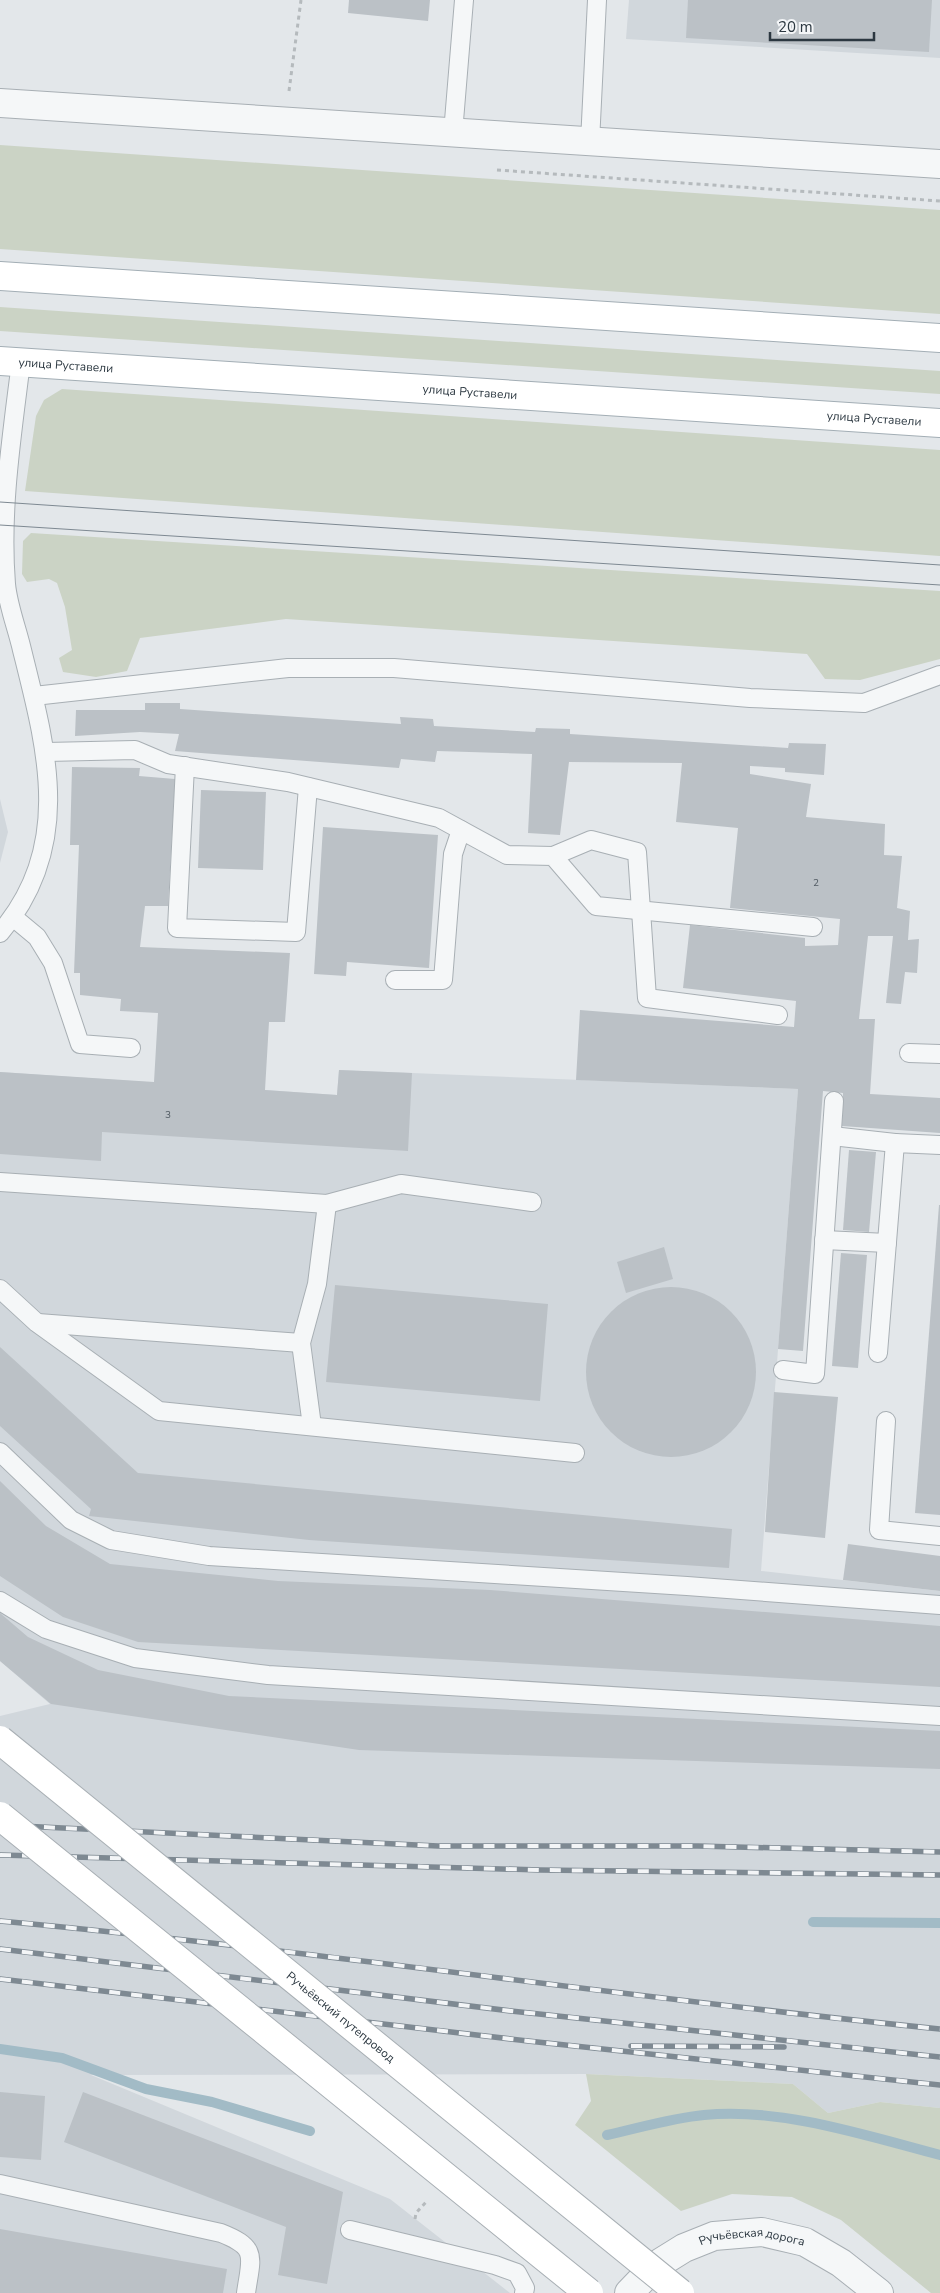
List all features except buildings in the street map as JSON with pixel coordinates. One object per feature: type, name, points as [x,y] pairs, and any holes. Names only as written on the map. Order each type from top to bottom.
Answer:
[{"type":"main road","points":[[0,276],[940,338]]},
{"type":"main road","name":"улица Руставели","points":[[10,361],[940,423]]},
{"type":"main road","name":"Ручьёвский путепровод","points":[[0,1740],[680,2293]]},
{"type":"main road","points":[[0,1816],[589,2293]]},
{"type":"street","points":[[0,103],[940,164]]},
{"type":"street","name":"Ручьёвская дорога","points":[[629,2293],[656,2266],[684,2248],[714,2236],[762,2232],[804,2242],[840,2263],[879,2293]]},
{"type":"lane","points":[[453,133],[464,0]]},
{"type":"lane","points":[[590,142],[597,0]]},
{"type":"lane","points":[[0,933],[13,917],[37,873],[48,820],[46,752],[34,696],[3,586],[3,510],[10,361]]},
{"type":"lane","points":[[34,696],[288,668],[394,668],[750,698],[864,703],[940,675]]},
{"type":"lane","points":[[46,752],[136,750],[168,764],[308,787],[439,818],[507,855],[554,856],[591,840],[637,852],[647,998],[778,1015]]},
{"type":"lane","points":[[185,766],[178,928],[296,932],[308,787]]},
{"type":"lane","points":[[395,980],[443,980],[453,854],[461,830]]},
{"type":"lane","points":[[554,856],[596,906],[813,927]]},
{"type":"lane","points":[[13,917],[37,937],[54,963],[80,1044],[131,1048]]},
{"type":"lane","points":[[910,1053],[940,1054]]},
{"type":"lane","points":[[783,1370],[815,1374],[834,1100]]},
{"type":"lane","points":[[832,1136],[895,1143],[940,1145]]},
{"type":"lane","points":[[878,1353],[895,1143]]},
{"type":"lane","points":[[0,1182],[327,1204],[401,1184],[532,1202]]},
{"type":"lane","points":[[312,1426],[301,1343],[317,1284],[327,1204]]},
{"type":"lane","points":[[824,1240],[887,1243]]},
{"type":"lane","points":[[0,1289],[37,1323],[159,1411],[575,1453]]},
{"type":"lane","points":[[37,1323],[301,1343]]},
{"type":"lane","points":[[886,1421],[879,1530],[940,1536]]},
{"type":"lane","points":[[0,1452],[71,1520],[111,1540],[209,1556],[688,1586],[940,1605]]},
{"type":"lane","points":[[0,1601],[46,1628],[135,1658],[268,1675],[940,1716]]},
{"type":"lane","points":[[0,2184],[221,2233],[242,2241],[251,2256],[246,2293]]},
{"type":"lane","points":[[350,2230],[495,2265],[517,2273],[525,2288],[524,2293]]},
{"type":"path","points":[[289,94],[302,0]]},
{"type":"shaded area","points":[[629,0],[940,0],[940,58],[626,39]]},
{"type":"shaded area","points":[[0,145],[940,210],[940,314],[0,249]]},
{"type":"shaded area","points":[[0,307],[940,371],[940,394],[0,331]]},
{"type":"shaded area","points":[[62,389],[940,450],[940,556],[25,491],[36,416],[44,400]]},
{"type":"shaded area","points":[[31,533],[940,591],[940,659],[860,680],[825,679],[807,654],[286,619],[140,638],[127,671],[96,677],[63,672],[59,658],[72,650],[65,607],[57,583],[49,579],[27,582],[22,574],[23,541]]},
{"type":"shaded area","points":[[0,799],[8,832],[0,863]]},
{"type":"shaded area","points":[[339,1070],[798,1089],[761,1571],[940,1591],[940,2108],[880,2102],[828,2113],[793,2084],[586,2074],[91,2075],[390,2199],[510,2293],[0,2293],[0,1716],[50,1704],[0,1661],[0,1072],[337,1095]]},
{"type":"shaded area","points":[[586,2074],[793,2084],[828,2113],[880,2102],[940,2108],[940,2293],[931,2293],[841,2220],[792,2197],[732,2194],[681,2211],[575,2125],[591,2101]]},
{"type":"waterway","points":[[813,1922],[940,1923]]},
{"type":"waterway","points":[[0,2049],[62,2058],[146,2089],[212,2102],[310,2131]]},
{"type":"waterway","points":[[607,2135],[692,2116],[762,2115],[823,2125],[940,2155]]},
{"type":"tram line","points":[[0,502],[940,565]]},
{"type":"tram line","points":[[0,525],[940,585]]},
{"type":"railway","points":[[0,1825],[438,1846],[698,1846],[940,1852]]},
{"type":"railway","points":[[0,1855],[540,1870],[940,1875]]},
{"type":"railway","points":[[0,1921],[235,1946],[822,2017],[940,2029]]},
{"type":"railway","points":[[0,1949],[511,2011],[940,2057]]},
{"type":"railway","points":[[0,1979],[528,2041],[940,2085]]},
{"type":"railway","points":[[631,2046],[784,2047]]}]
